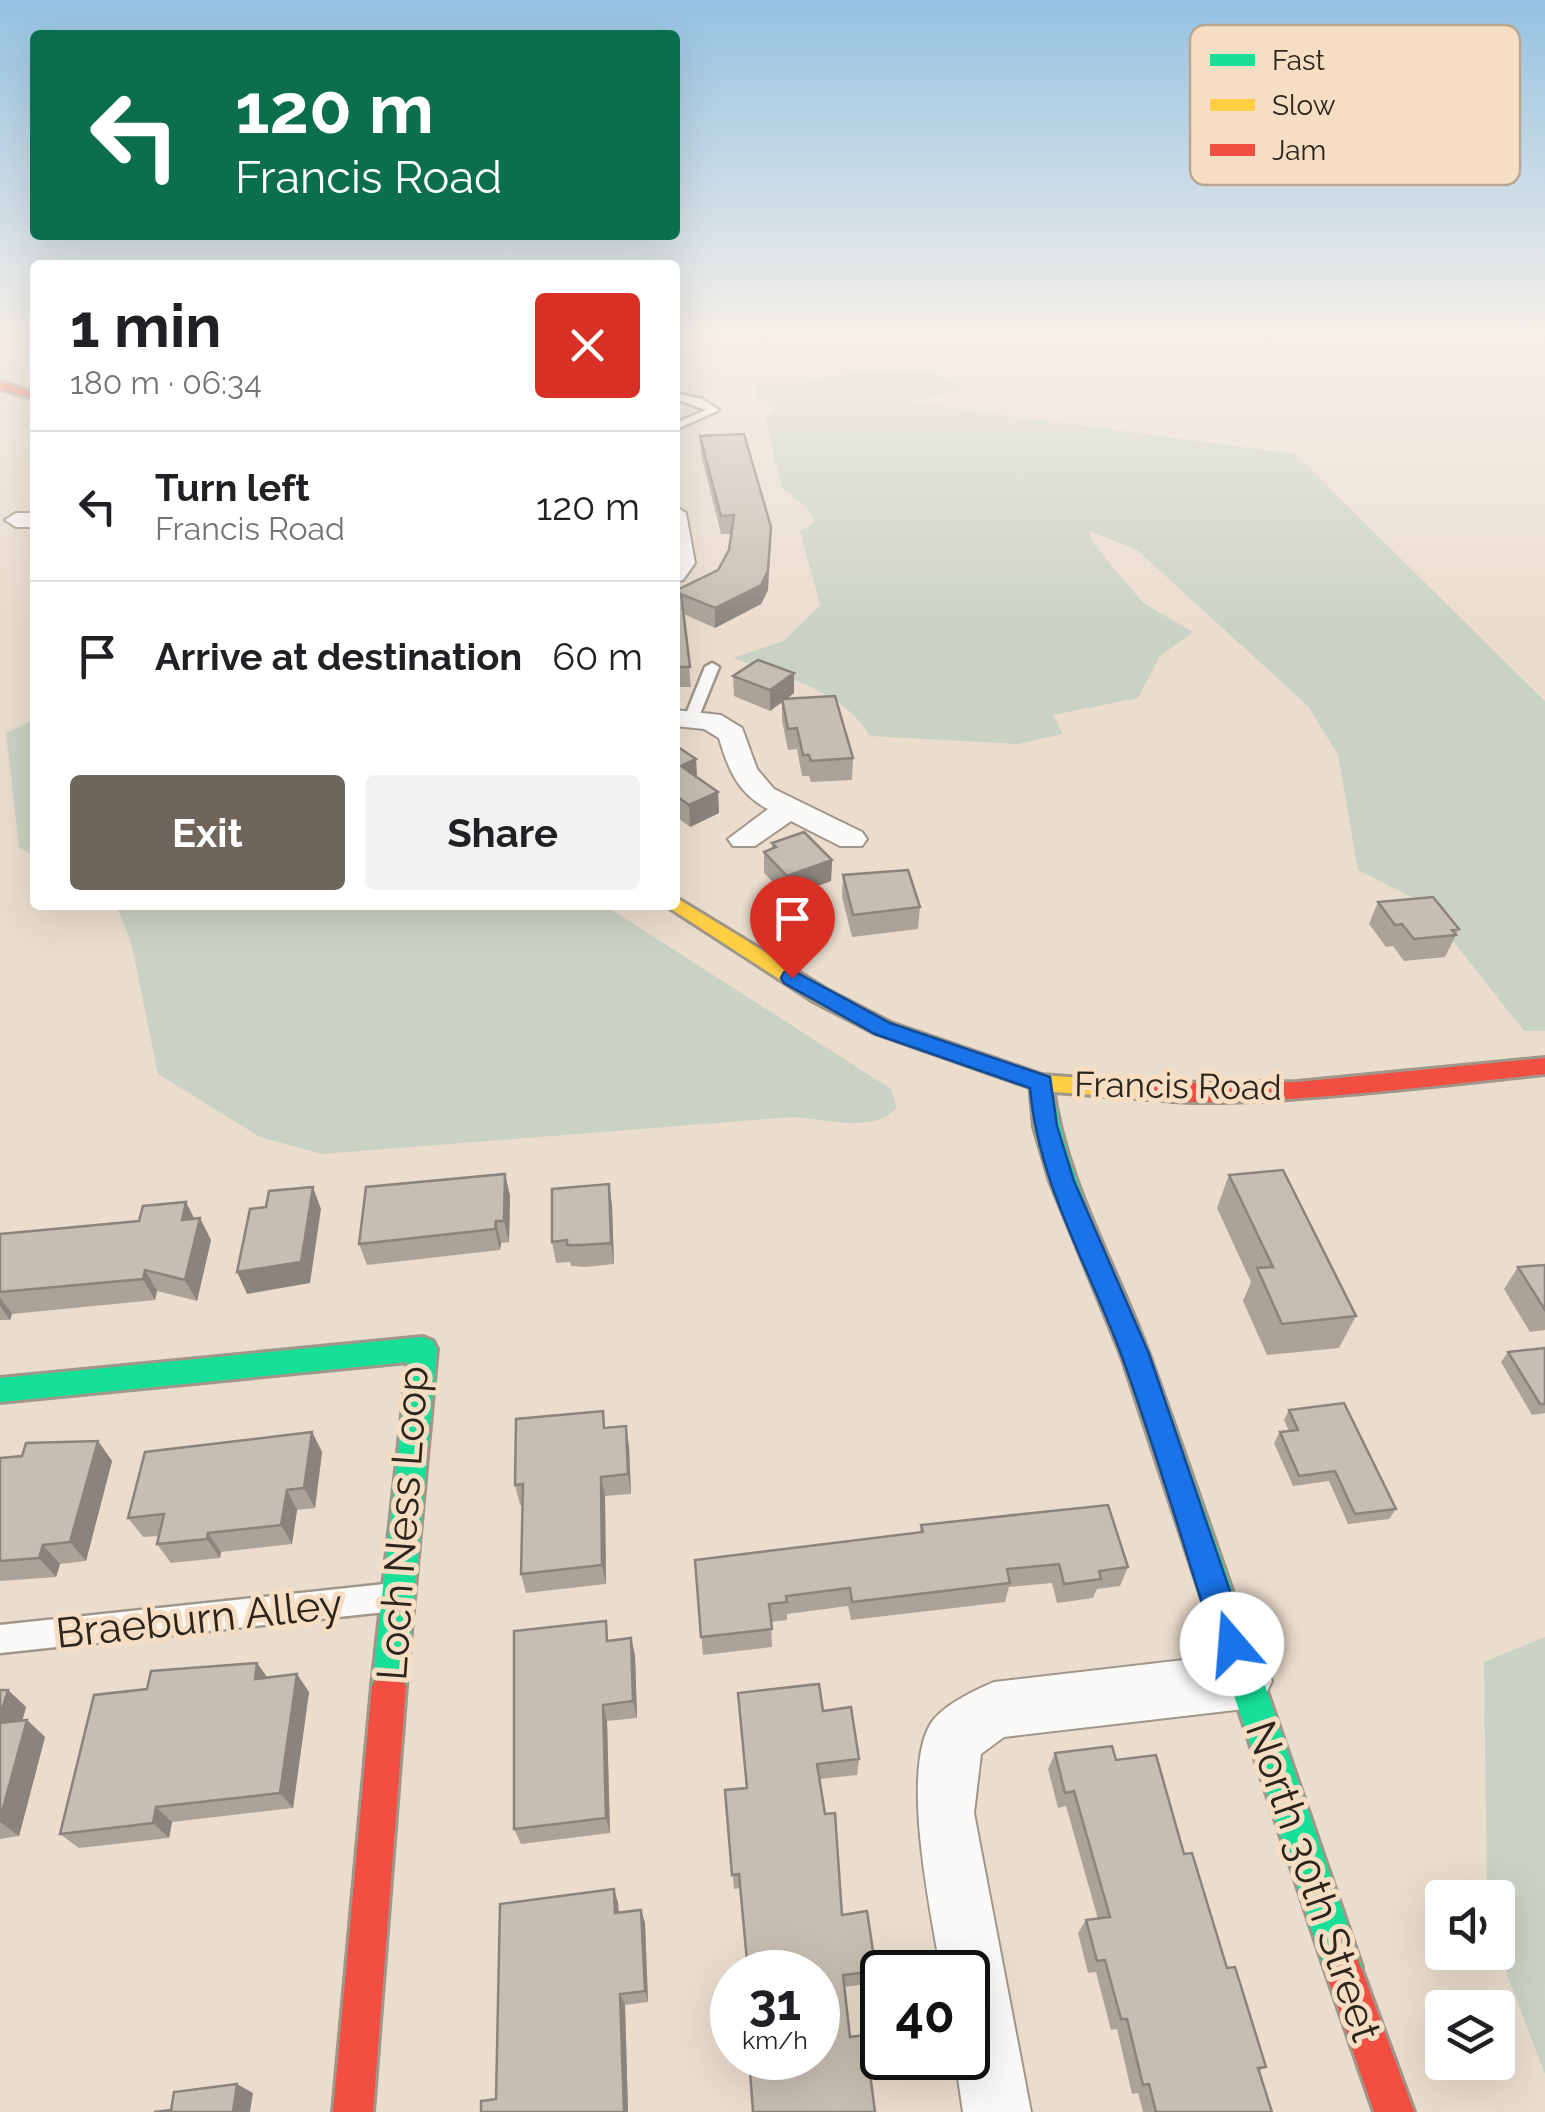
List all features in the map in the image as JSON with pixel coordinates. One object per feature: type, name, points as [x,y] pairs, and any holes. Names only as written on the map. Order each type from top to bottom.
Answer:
[{"type":"street","points":[[692,719],[732,734],[751,784],[763,795],[851,839]]},
{"type":"street","points":[[744,839],[790,808]]},
{"type":"street","name":"Francis Road","points":[[680,906],[821,996],[882,1028],[1042,1083],[1182,1093],[1335,1086],[1545,1066]]},
{"type":"street","name":"North 30th Street","points":[[1042,1083],[1046,1126],[1062,1181],[1135,1354],[1394,2112]]},
{"type":"street","name":"Loch Ness Loop","points":[[0,1390],[423,1350],[397,1596],[353,2112]]},
{"type":"street","points":[[998,2112],[945,1813],[954,1739],[994,1710],[1244,1680]]},
{"type":"lane","points":[[692,719],[712,667]]},
{"type":"lane","name":"Braeburn Alley","points":[[0,1639],[397,1596]]},
{"type":"green space","points":[[769,435],[1150,435],[1295,454],[1545,701],[1545,1031],[1524,1031],[1423,903],[1358,870],[1338,755],[1308,706],[1136,549],[1089,531],[1093,543],[1143,603],[1193,632],[1160,656],[1138,698],[1053,715],[1063,734],[1017,744],[870,736],[858,720],[827,695],[733,658],[784,641],[820,605],[800,531],[815,522],[806,507],[782,488]]},
{"type":"green space","points":[[30,721],[30,854],[19,848],[6,733]]},
{"type":"green space","points":[[118,910],[612,910],[891,1089],[897,1107],[888,1115],[863,1123],[794,1117],[322,1154],[260,1137],[158,1074],[131,942]]},
{"type":"green space","points":[[1545,1637],[1545,2074],[1505,1970],[1515,1970],[1515,1880],[1487,1880],[1484,1662]]},
{"type":"building","points":[[744,435],[771,527],[768,571],[761,585],[715,608],[680,593],[680,589],[718,570],[729,550],[734,515],[721,516],[700,436]]},
{"type":"building","points":[[681,594],[690,667],[680,667]]},
{"type":"building","points":[[758,660],[794,673],[770,690],[733,676]]},
{"type":"building","points":[[835,696],[853,758],[811,761],[809,755],[803,755],[797,728],[788,729],[782,699]]},
{"type":"building","points":[[680,748],[696,759],[681,766],[718,792],[689,805],[680,799]]},
{"type":"building","points":[[804,832],[832,860],[787,876],[764,852],[776,847],[772,843]]},
{"type":"building","points":[[908,870],[920,907],[853,915],[843,875]]},
{"type":"building","points":[[1433,897],[1459,929],[1452,930],[1456,935],[1414,939],[1402,924],[1395,925],[1378,902]]},
{"type":"building","points":[[1283,1170],[1356,1316],[1282,1324],[1257,1268],[1273,1267],[1229,1175]]},
{"type":"building","points":[[505,1174],[504,1221],[496,1221],[495,1229],[359,1244],[366,1187]]},
{"type":"building","points":[[609,1184],[611,1243],[552,1242],[552,1189]]},
{"type":"building","points":[[313,1187],[301,1262],[237,1272],[250,1209],[266,1207],[269,1191]]},
{"type":"building","points":[[186,1202],[182,1220],[200,1218],[185,1280],[145,1270],[143,1279],[0,1292],[0,1234],[139,1221],[143,1206]]},
{"type":"building","points":[[1545,1265],[1545,1310],[1518,1267]]},
{"type":"building","points":[[1545,1348],[1545,1404],[1540,1404],[1508,1352]]},
{"type":"building","points":[[1344,1403],[1396,1509],[1355,1514],[1335,1471],[1299,1476],[1280,1432],[1298,1430],[1289,1410]]},
{"type":"building","points":[[603,1411],[604,1428],[626,1426],[628,1474],[601,1477],[602,1565],[521,1574],[523,1484],[515,1485],[516,1419]]},
{"type":"building","points":[[312,1432],[304,1488],[287,1490],[281,1525],[208,1533],[207,1539],[157,1544],[164,1514],[128,1518],[145,1452]]},
{"type":"building","points":[[98,1441],[70,1542],[43,1545],[39,1558],[0,1561],[0,1458],[22,1456],[26,1443]]},
{"type":"building","points":[[1108,1505],[1128,1567],[1099,1571],[1101,1579],[1064,1584],[1059,1564],[1007,1569],[1010,1583],[852,1602],[850,1588],[786,1596],[787,1602],[769,1604],[772,1629],[701,1637],[695,1560],[923,1532],[921,1525]]},
{"type":"building","points":[[606,1621],[607,1641],[631,1638],[633,1701],[603,1705],[606,1818],[514,1829],[514,1631]]},
{"type":"building","points":[[257,1663],[255,1679],[297,1674],[280,1793],[156,1807],[153,1823],[60,1834],[94,1695],[147,1689],[151,1671]]},
{"type":"building","points":[[819,1684],[823,1711],[851,1707],[859,1759],[817,1764],[825,1814],[835,1813],[842,1915],[867,1911],[873,1950],[860,1950],[860,1973],[843,1975],[850,2037],[860,2036],[860,2080],[871,2080],[875,2112],[753,2112],[751,2080],[840,2080],[840,1950],[746,1950],[739,1874],[732,1875],[725,1790],[747,1788],[738,1693]]},
{"type":"building","points":[[0,1690],[8,1690],[0,1716]]},
{"type":"building","points":[[27,1720],[0,1819],[0,1723]]},
{"type":"building","points":[[1112,1746],[1116,1760],[1156,1755],[1184,1854],[1192,1853],[1227,1968],[1235,1967],[1266,2067],[1258,2068],[1272,2112],[1156,2112],[1149,2084],[1143,2085],[1127,2019],[1121,2019],[1105,1960],[1097,1961],[1086,1920],[1110,1917],[1074,1791],[1065,1793],[1055,1753]]},
{"type":"building","points":[[614,1889],[615,1913],[641,1910],[645,1991],[620,1994],[624,2112],[481,2112],[481,2101],[496,2099],[500,1904]]},
{"type":"building","points":[[237,2084],[233,2112],[154,2112],[171,2110],[174,2092]]},
{"type":"traffic: fast","points":[[1041,1083],[1046,1127],[1062,1181],[1135,1354],[1343,1967]]},
{"type":"traffic: fast","points":[[0,1390],[423,1349],[389,1686]]},
{"type":"traffic: slow","points":[[680,906],[821,996],[883,1028],[1041,1083],[1148,1091]]},
{"type":"traffic: jam","points":[[1148,1091],[1297,1090],[1545,1066]]},
{"type":"traffic: jam","points":[[353,2112],[389,1686]]},
{"type":"traffic: jam","points":[[1343,1967],[1394,2112]]},
{"type":"route","points":[[792,978],[882,1028],[1042,1083],[1046,1126],[1062,1181],[1135,1354],[1232,1644]]}]
